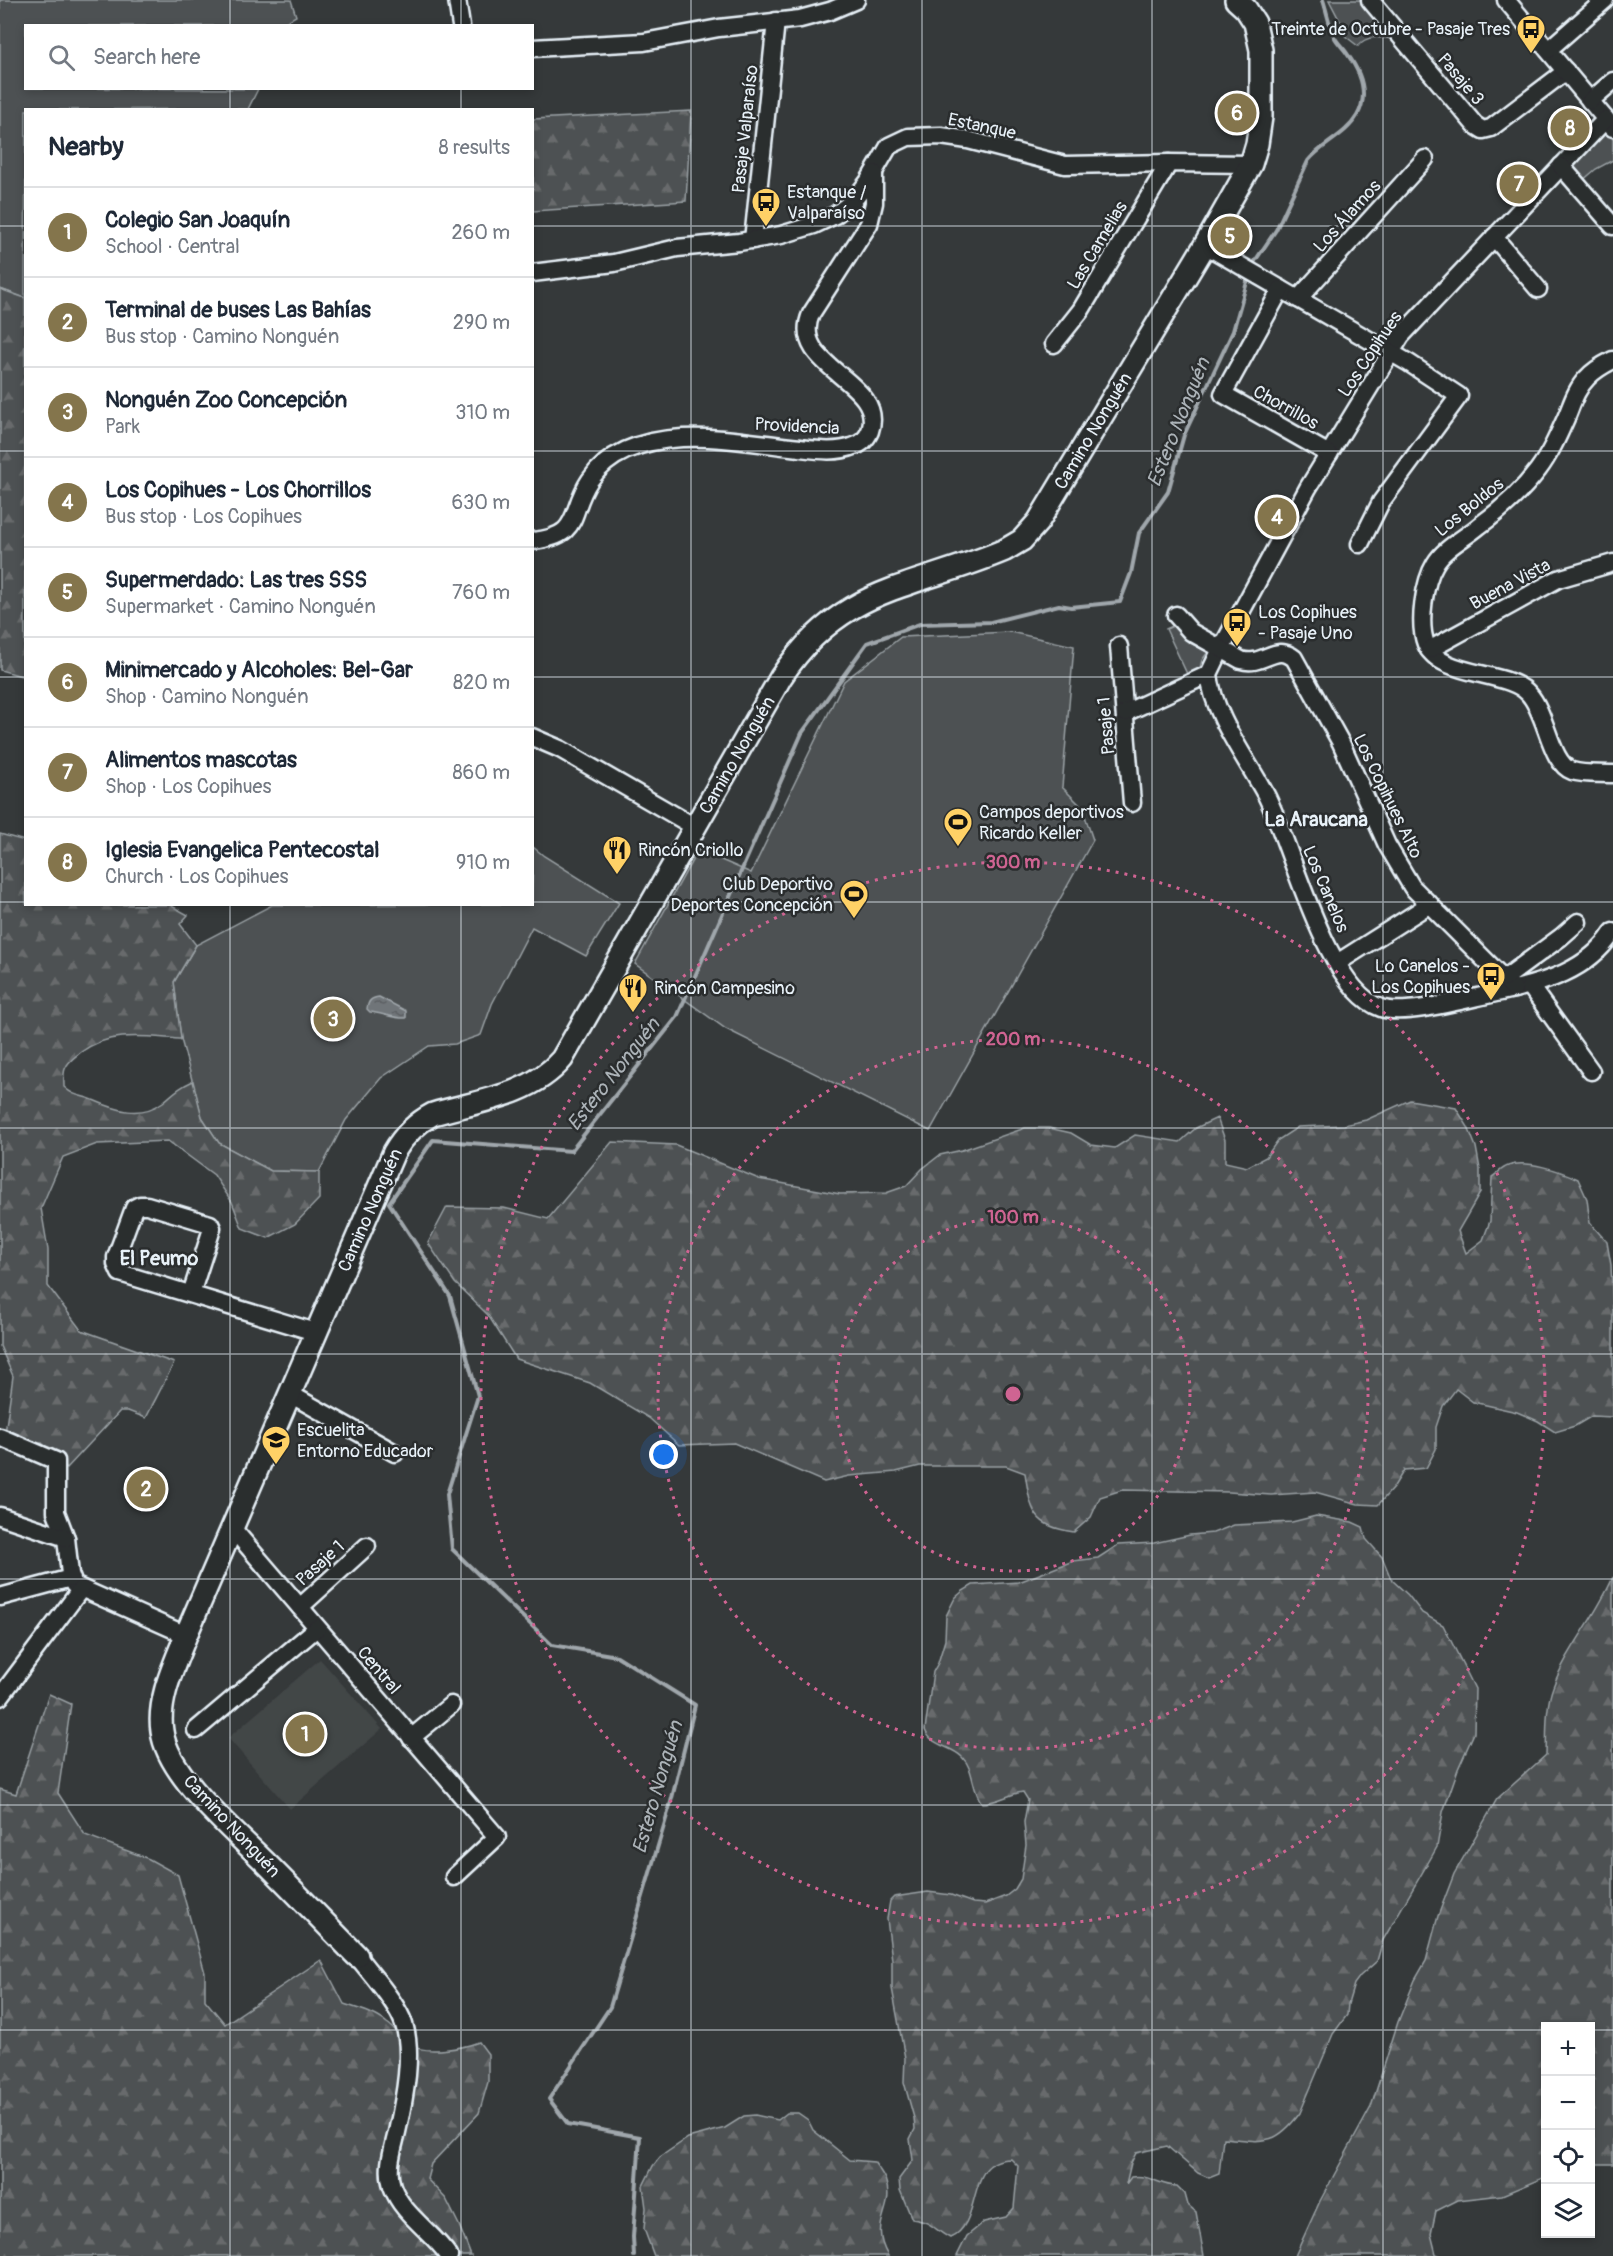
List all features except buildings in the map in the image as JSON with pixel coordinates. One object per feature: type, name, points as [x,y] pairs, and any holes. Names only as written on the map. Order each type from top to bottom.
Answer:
[{"type":"main road","name":"Camino Nonguén","points":[[357,1956],[199,1795],[180,1772],[169,1754],[162,1731],[163,1704],[186,1635],[394,1152],[405,1135],[418,1122],[433,1114],[517,1090],[536,1082],[554,1068],[568,1049],[781,677],[798,652],[821,629],[842,613],[865,600],[1014,546],[1038,522],[1205,245],[1251,164],[1261,117],[1261,50],[1255,23],[1246,9],[1236,0]]},
{"type":"street","points":[[457,0],[462,24]]},
{"type":"street","points":[[534,48],[644,42],[719,28],[815,16],[856,0]]},
{"type":"street","name":"Pasaje 3","points":[[1370,0],[1480,129],[1491,128],[1566,71]]},
{"type":"street","points":[[1506,0],[1609,124]]},
{"type":"street","points":[[1548,50],[1605,0]]},
{"type":"street","name":"Pasaje Valparaíso","points":[[753,240],[776,21]]},
{"type":"street","points":[[1590,101],[1613,81]]},
{"type":"street","name":"Los Copihues","points":[[1221,649],[1329,454],[1390,353],[1410,325],[1561,166],[1609,124]]},
{"type":"street","name":"Estanque","points":[[534,273],[614,262],[677,248],[753,240],[802,229],[835,214],[853,201],[874,173],[889,146],[908,136],[941,136],[969,140],[1065,165],[1251,164]]},
{"type":"street","name":"Los Álamos","points":[[1298,299],[1425,159]]},
{"type":"street","name":"Las Camelias","points":[[1054,344],[1081,310],[1169,163]]},
{"type":"street","points":[[1561,166],[1613,226]]},
{"type":"street","name":"Providencia","points":[[534,541],[557,536],[568,528],[583,492],[596,472],[612,458],[635,447],[666,440],[696,438],[831,450],[855,446],[865,439],[869,433],[871,420],[866,404],[856,389],[815,351],[808,339],[807,326],[811,314],[869,224],[874,203],[874,173]]},
{"type":"street","points":[[1494,237],[1538,289]]},
{"type":"street","points":[[1205,245],[1427,374],[1459,396],[1381,502],[1360,544]]},
{"type":"street","name":"Chorrillos","points":[[1281,289],[1223,394],[1329,454]]},
{"type":"street","name":"Los Boldos","points":[[1429,650],[1424,635],[1423,608],[1428,581],[1435,564],[1444,553],[1492,516],[1529,481],[1552,447],[1579,387],[1593,372],[1613,360]]},
{"type":"street","name":"Buena Vista","points":[[1429,650],[1558,579],[1613,563]]},
{"type":"street","name":"Los Copihues Alto","points":[[1176,615],[1191,632],[1248,663],[1279,651],[1287,652],[1294,658],[1341,743],[1387,845],[1412,887],[1516,984]]},
{"type":"street","name":"Pasaje 1","points":[[1119,646],[1132,803]]},
{"type":"street","points":[[1125,713],[1209,675],[1221,649]]},
{"type":"street","points":[[1429,650],[1447,664],[1517,686],[1528,693],[1544,719],[1562,765],[1572,771],[1587,774],[1613,774]]},
{"type":"street","name":"Los Canelos","points":[[1209,675],[1221,713],[1267,798],[1316,923],[1337,963],[1356,992],[1371,1004],[1382,1009],[1418,1009],[1516,984]]},
{"type":"street","points":[[534,738],[560,749],[695,827]]},
{"type":"street","points":[[1337,963],[1430,904]]},
{"type":"street","points":[[1516,984],[1578,922]]},
{"type":"street","points":[[1516,984],[1554,978],[1583,963],[1605,944],[1613,932]]},
{"type":"street","points":[[1516,984],[1592,1071]]},
{"type":"street","points":[[191,1294],[212,1228],[210,1224],[147,1204],[140,1204],[134,1208],[116,1257],[120,1273],[315,1332]]},
{"type":"street","points":[[290,1394],[395,1453]]},
{"type":"street","points":[[0,1437],[56,1461],[56,1512],[66,1538],[76,1583],[0,1697]]},
{"type":"street","points":[[0,1516],[66,1538]]},
{"type":"street","name":"Central","points":[[232,1528],[497,1837],[454,1877]]},
{"type":"street","name":"Pasaje 1","points":[[300,1607],[367,1546]]},
{"type":"street","points":[[0,1597],[76,1583],[186,1635]]},
{"type":"street","points":[[196,1730],[317,1628]]},
{"type":"street","points":[[411,1738],[451,1705]]},
{"type":"street","name":"Camino Nonguén","points":[[357,1956],[402,2019],[408,2041],[403,2104],[389,2169],[391,2184],[400,2205],[441,2245],[449,2256]]},
{"type":"shaded area","points":[[320,1659],[382,1729],[290,1809],[228,1738]]},
{"type":"green space","points":[[0,0],[291,0],[296,16],[285,24],[24,24],[24,90],[258,90],[248,108],[24,108],[24,298],[0,289]]},
{"type":"green space","points":[[1329,0],[1362,0],[1392,39],[1369,38],[1358,46],[1345,36],[1345,31]]},
{"type":"green space","points":[[691,111],[686,201],[534,211],[534,119]]},
{"type":"green space","points":[[1605,122],[1613,133],[1613,160],[1596,169],[1582,181],[1565,166]]},
{"type":"green space","points":[[0,289],[24,298],[24,677],[0,670]]},
{"type":"green space","points":[[1173,626],[1188,642],[1208,652],[1202,660],[1199,672],[1188,676],[1166,629]]},
{"type":"green space","name":"Club Deportivo Deportes Concepción","points":[[1010,632],[1074,646],[1062,787],[1082,807],[1093,840],[930,1131],[726,1029],[635,964],[698,850],[751,873],[844,681],[901,637]]},
{"type":"green space","points":[[0,834],[24,841],[24,906],[172,906],[188,915],[180,924],[196,945],[174,982],[181,1039],[130,1036],[104,1040],[72,1059],[65,1069],[64,1087],[75,1094],[119,1110],[137,1111],[154,1107],[193,1081],[202,1117],[219,1143],[271,1171],[319,1172],[319,1199],[295,1224],[268,1238],[242,1228],[232,1202],[214,1175],[168,1141],[97,1144],[63,1157],[41,1208],[48,1250],[48,1286],[81,1330],[174,1363],[146,1418],[128,1411],[120,1411],[67,1468],[42,1443],[3,1448],[13,1376],[0,1346]]},
{"type":"green space","points":[[534,848],[619,903],[586,956],[532,927],[492,1004],[481,1035],[455,1044],[429,1046],[381,1078],[346,1120],[319,1172],[271,1171],[219,1143],[202,1117],[181,1039],[174,982],[196,945],[270,906],[534,906]]},
{"type":"green space","points":[[1410,1100],[1456,1108],[1468,1127],[1476,1147],[1480,1169],[1480,1193],[1458,1231],[1466,1253],[1483,1240],[1490,1221],[1492,1177],[1504,1168],[1515,1164],[1534,1165],[1578,1179],[1587,1199],[1590,1223],[1607,1242],[1611,1265],[1613,1417],[1592,1416],[1575,1426],[1555,1432],[1538,1421],[1517,1412],[1473,1402],[1456,1389],[1443,1406],[1436,1427],[1436,1449],[1426,1468],[1404,1470],[1393,1488],[1378,1505],[1358,1504],[1315,1492],[1271,1495],[1122,1490],[1100,1497],[1091,1517],[1074,1532],[1050,1526],[1042,1521],[1032,1507],[1025,1473],[1006,1466],[920,1466],[896,1472],[849,1476],[824,1482],[734,1443],[679,1445],[649,1418],[590,1383],[516,1359],[488,1315],[455,1283],[428,1243],[447,1207],[504,1208],[548,1219],[612,1142],[676,1145],[759,1179],[840,1194],[886,1193],[906,1186],[940,1155],[962,1150],[1025,1128],[1049,1128],[1071,1133],[1091,1145],[1115,1148],[1135,1135],[1180,1142],[1196,1128],[1217,1118],[1225,1140],[1225,1162],[1247,1167],[1266,1157],[1278,1140],[1298,1127],[1344,1125],[1366,1120]]},
{"type":"green space","points":[[1316,1516],[1352,1522],[1363,1527],[1366,1539],[1382,1557],[1391,1579],[1422,1613],[1443,1625],[1475,1689],[1474,1733],[1443,1812],[1437,1847],[1383,1940],[1377,1961],[1354,1984],[1347,2015],[1333,2034],[1300,2113],[1291,2124],[1282,2132],[1266,2140],[1223,2138],[1219,2174],[1209,2178],[1198,2173],[1167,2146],[1136,2153],[1126,2184],[1131,2177],[1138,2177],[1177,2186],[1185,2194],[1188,2205],[1196,2212],[1204,2256],[957,2256],[967,2236],[984,2222],[1006,2217],[1014,2208],[1018,2166],[1011,2159],[996,2162],[986,2169],[980,2180],[968,2219],[961,2230],[950,2238],[929,2224],[912,2219],[900,2190],[899,2179],[913,2160],[910,2139],[915,2129],[904,2082],[905,2058],[892,1988],[892,1960],[887,1919],[890,1901],[894,1897],[928,1892],[951,1895],[973,1903],[985,1904],[1006,1896],[1015,1889],[1021,1879],[1026,1845],[1024,1822],[1028,1800],[1023,1792],[993,1802],[982,1803],[966,1762],[957,1753],[932,1740],[925,1730],[933,1672],[945,1640],[946,1616],[955,1598],[973,1585],[1019,1582],[1073,1561],[1098,1558],[1118,1545],[1154,1543],[1190,1535],[1213,1533],[1234,1525],[1292,1522]]},
{"type":"green space","points":[[1613,1577],[1613,2164],[1595,2164],[1595,2022],[1541,2022],[1541,2179],[1502,2195],[1458,2200],[1436,2211],[1431,2234],[1436,2254],[1441,2256],[1295,2256],[1320,2201],[1371,2107],[1398,2022],[1415,1980],[1426,1961],[1438,1916],[1454,1874],[1497,1799],[1546,1755],[1550,1695],[1566,1658]]},
{"type":"green space","points":[[49,1694],[71,1704],[58,1793],[85,1835],[149,1859],[178,1875],[205,1973],[205,2000],[225,2024],[321,1960],[344,2004],[382,2020],[411,2045],[426,2050],[435,2050],[479,2042],[488,2054],[488,2082],[479,2113],[431,2164],[427,2179],[446,2199],[471,2256],[0,2256],[0,1789],[16,1794]]},
{"type":"green space","points":[[787,2113],[798,2113],[808,2120],[813,2130],[850,2160],[874,2162],[885,2179],[888,2192],[881,2234],[888,2256],[654,2256],[644,2229],[646,2208],[643,2186],[660,2157],[688,2138],[725,2128],[744,2116],[755,2115],[778,2120]]},
{"type":"water","points":[[379,997],[406,1011],[406,1018],[370,1012],[367,1009],[369,1002]]},
{"type":"waterway","name":"Estero Nonguén","points":[[1251,267],[1276,230],[1308,161],[1347,129],[1361,108],[1363,92],[1360,77],[1353,62],[1334,36],[1323,0]]},
{"type":"waterway","name":"Estero Nonguén","points":[[634,2256],[633,2237],[640,2137],[568,2124],[549,2099],[610,2007],[671,1802],[695,1705],[617,1656],[552,1645],[452,1549],[447,1494],[478,1396],[450,1296],[389,1203],[433,1140],[571,1151],[677,1017],[802,733],[867,643],[920,624],[991,622],[1059,605],[1071,607],[1120,602],[1131,573],[1139,533],[1168,492],[1184,435],[1233,331],[1249,275]]},
{"type":"place","name":"Treinte de Octubre - Pasaje Tres","points":[[1531,54]]},
{"type":"place","name":"Minimercado y Alcoholes: Bel-Gar","points":[[1237,113]]},
{"type":"place","name":"Iglesia Evangelica Pentecostal","points":[[1570,128]]},
{"type":"place","name":"Alimentos mascotas","points":[[1519,184]]},
{"type":"place","name":"Estanque / Valparaíso","points":[[766,228]]},
{"type":"place","name":"Supermerdado: Las tres SSS","points":[[1230,236]]},
{"type":"place","name":"Los Copihues - Los Chorrillos","points":[[1277,517]]},
{"type":"place","name":"Los Copihues - Pasaje Uno","points":[[1237,648]]},
{"type":"place","name":"Campos deportivos Ricardo Keller","points":[[958,848]]},
{"type":"place","name":"Rincón Criollo","points":[[617,876]]},
{"type":"place","name":"Club Deportivo Deportes Concepción","points":[[854,920]]},
{"type":"place","name":"Lo Canelos - Los Copihues","points":[[1491,1002]]},
{"type":"place","name":"Rincón Campesino","points":[[633,1014]]},
{"type":"place","name":"Nonguén Zoo Concepción","points":[[333,1019]]},
{"type":"place","name":"Escuelita Entorno Educador","points":[[276,1466]]},
{"type":"place","name":"Terminal de buses Las Bahías","points":[[146,1489]]},
{"type":"place","name":"Colegio San Joaquín","points":[[305,1734]]},
{"type":"district","name":"La Araucana","points":[[1316,819]]},
{"type":"district","name":"El Peumo","points":[[159,1258]]}]
